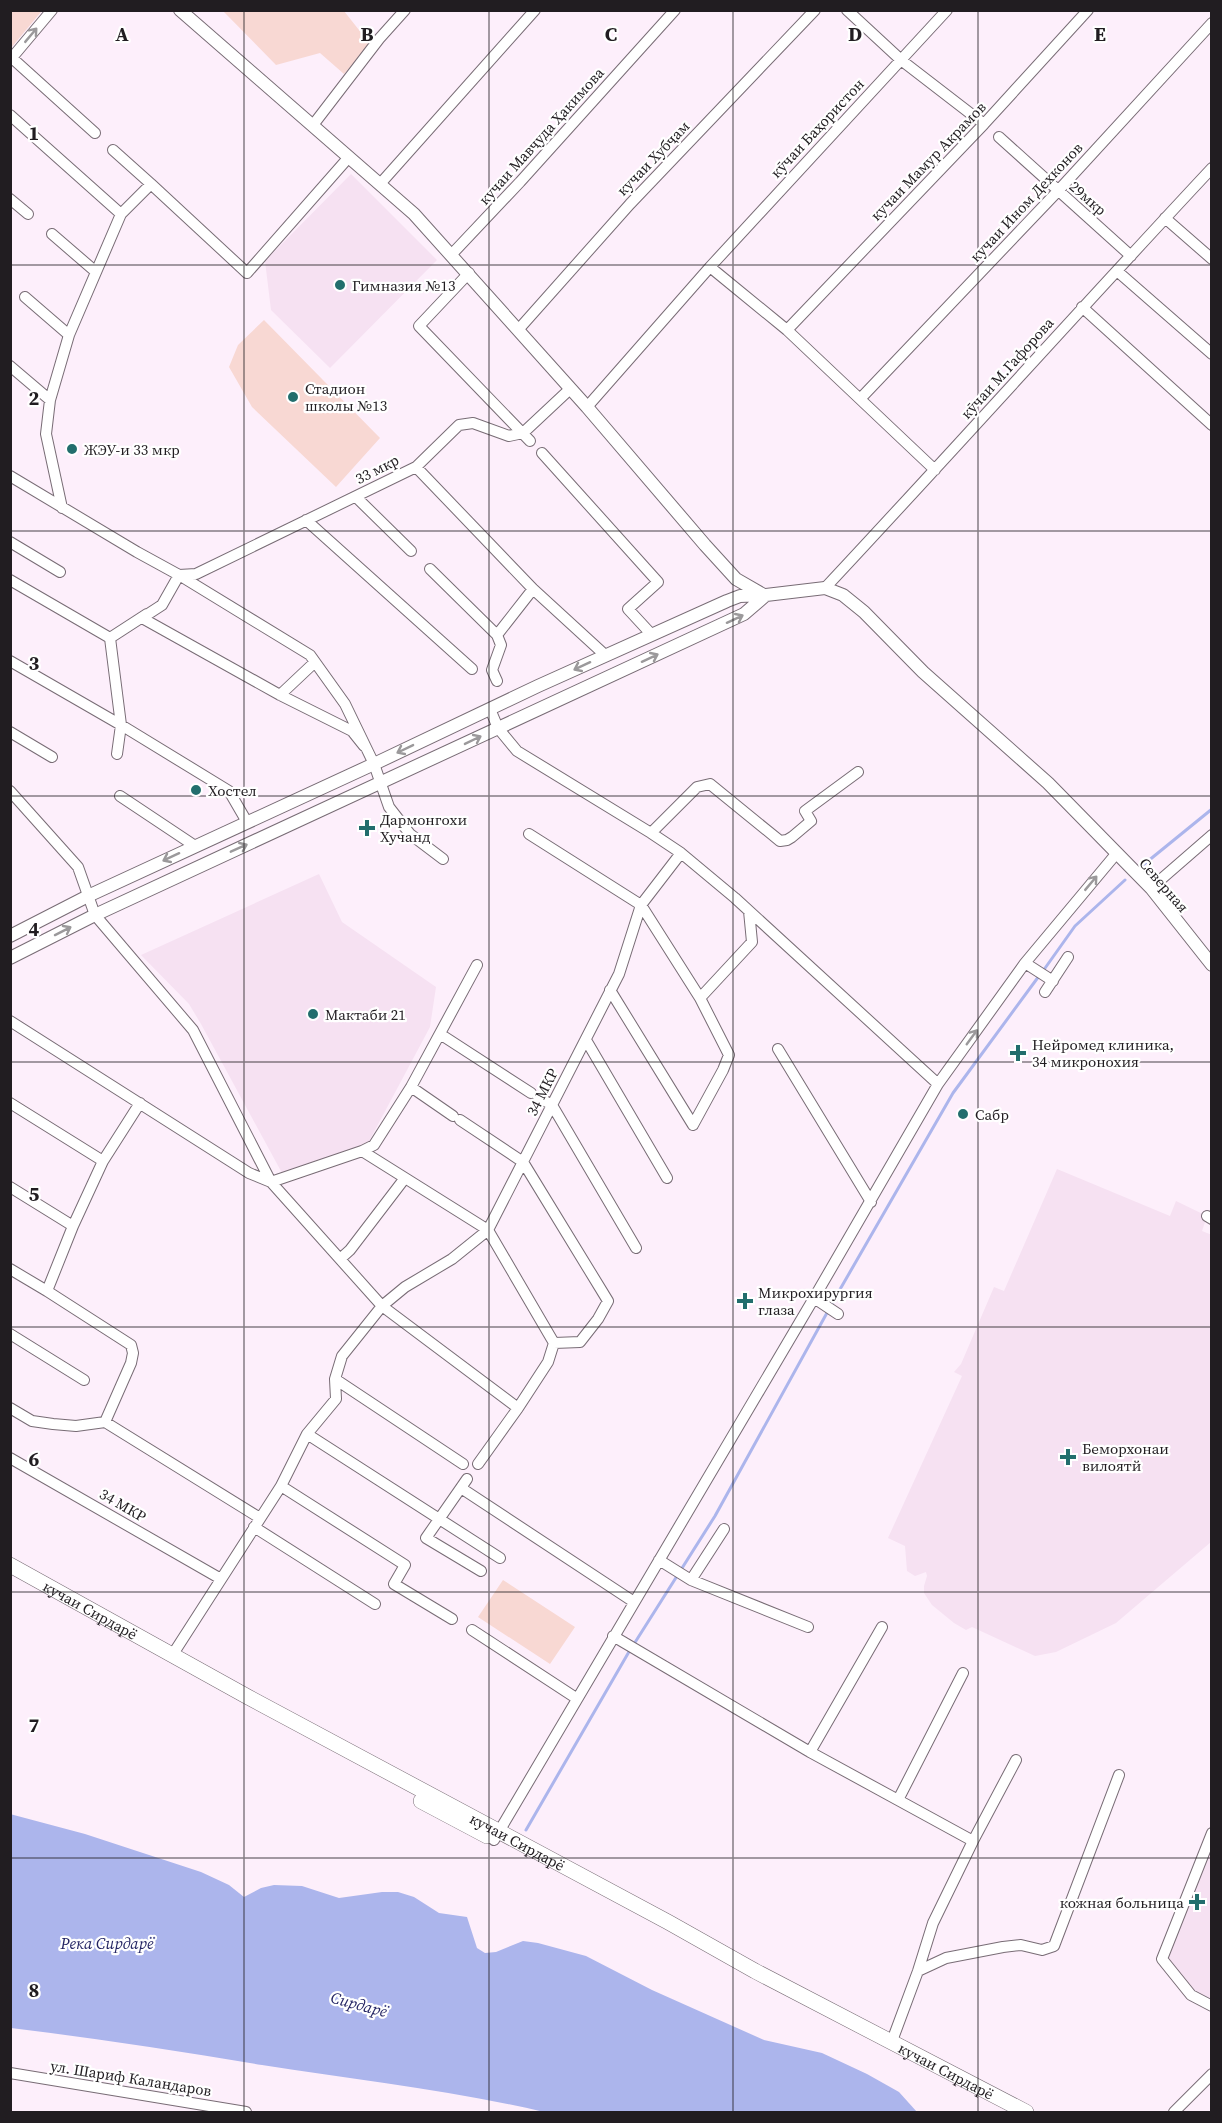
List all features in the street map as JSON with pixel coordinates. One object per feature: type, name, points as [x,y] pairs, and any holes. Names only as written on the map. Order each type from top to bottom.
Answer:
[{"type":"highway","name":"кучаи Сирдарё","points":[[10,1565],[496,1835]]},
{"type":"highway","points":[[10,1576],[496,1835],[639,1915],[891,2046],[1009,2112]]},
{"type":"highway","name":"кучаи Сирдарё","points":[[891,2046],[1026,2112]]},
{"type":"main road","points":[[180,10],[414,214],[587,406],[736,579],[766,595]]},
{"type":"main road","points":[[727,601],[734,595],[736,579]]},
{"type":"main road","points":[[10,936],[88,896],[195,846],[605,655],[727,601],[740,596],[825,588]]},
{"type":"main road","name":"Северная","points":[[825,588],[843,595],[864,612],[923,672],[1048,783],[1151,888],[1212,965]]},
{"type":"main road","points":[[10,958],[95,915],[380,785],[744,614],[766,595]]},
{"type":"main road","points":[[692,616],[700,635]]},
{"type":"street","points":[[52,10],[11,59],[95,133]]},
{"type":"street","points":[[313,125],[379,39],[405,10]]},
{"type":"street","points":[[380,184],[535,10]]},
{"type":"street","name":"кучаи Мавҷуда Ҳакимова","points":[[452,254],[675,10]]},
{"type":"street","name":"кучаи Хубҷам","points":[[518,330],[630,204],[815,10]]},
{"type":"street","points":[[847,10],[900,60],[984,124]]},
{"type":"street","name":"кӯчаи Баҳористон","points":[[587,406],[710,267],[947,10]]},
{"type":"street","name":"кучаи Мамур Акрамов","points":[[787,330],[984,124],[1088,10]]},
{"type":"street","name":"кучаи Ином Дехконов","points":[[860,399],[1057,192],[1212,23]]},
{"type":"street","points":[[10,115],[121,214]]},
{"type":"street","name":"29мкр","points":[[999,137],[1057,192],[1131,256]]},
{"type":"street","points":[[113,150],[247,273],[350,157]]},
{"type":"street","name":"кӯчаи М.Гафорова","points":[[825,588],[1212,168]]},
{"type":"street","points":[[62,508],[46,434],[50,400],[69,335],[121,214],[151,184]]},
{"type":"street","points":[[10,199],[28,214]]},
{"type":"street","points":[[1165,218],[1212,259]]},
{"type":"street","points":[[52,234],[96,272]]},
{"type":"street","points":[[710,267],[787,330],[935,470]]},
{"type":"street","points":[[1117,271],[1212,354]]},
{"type":"street","points":[[468,273],[419,326],[527,437],[570,389]]},
{"type":"street","points":[[25,297],[69,335]]},
{"type":"street","points":[[1082,307],[1212,425]]},
{"type":"street","points":[[10,366],[50,400]]},
{"type":"street","name":"33 мкр","points":[[179,575],[196,574],[416,468],[459,425],[473,423],[509,436],[527,437]]},
{"type":"street","points":[[542,453],[658,582],[628,609],[652,635]]},
{"type":"street","points":[[416,468],[533,589],[605,655]]},
{"type":"street","points":[[10,476],[310,655],[345,704],[374,764],[389,807],[410,834],[443,860]]},
{"type":"street","points":[[356,497],[411,551]]},
{"type":"street","points":[[306,520],[472,669]]},
{"type":"street","points":[[10,542],[60,572]]},
{"type":"street","points":[[430,569],[497,635],[501,645],[492,669],[497,681]]},
{"type":"street","points":[[110,638],[162,605],[179,575]]},
{"type":"street","points":[[10,580],[110,638]]},
{"type":"street","points":[[497,635],[533,589]]},
{"type":"street","points":[[142,618],[280,695],[352,731],[364,746]]},
{"type":"street","points":[[110,638],[121,725],[117,754]]},
{"type":"street","points":[[10,661],[229,790],[247,822]]},
{"type":"street","points":[[280,695],[315,662]]},
{"type":"street","points":[[490,709],[498,728],[517,752],[681,853],[749,911],[938,1084]]},
{"type":"street","points":[[10,732],[52,757]]},
{"type":"street","points":[[651,833],[697,787],[710,784],[780,841],[787,840],[811,821],[805,811],[858,772]]},
{"type":"street","points":[[10,791],[78,867],[95,915],[193,1030],[271,1182],[382,1306],[518,1408]]},
{"type":"street","points":[[120,796],[195,846]]},
{"type":"street","points":[[529,834],[641,905],[700,998],[729,1055],[693,1125],[610,990]]},
{"type":"street","points":[[1151,888],[1212,835]]},
{"type":"street","name":"34 МКР","points":[[488,1230],[619,974],[641,905],[681,853]]},
{"type":"street","points":[[496,1835],[871,1202],[938,1084],[1025,963],[1116,854]]},
{"type":"street","points":[[700,998],[752,942],[749,911]]},
{"type":"street","points":[[1045,976],[1068,957]]},
{"type":"street","points":[[1025,963],[1045,976]]},
{"type":"street","points":[[10,1021],[249,1173],[271,1182],[374,1145],[411,1087],[477,965]]},
{"type":"street","points":[[1045,976],[1045,992]]},
{"type":"street","points":[[440,1034],[552,1105],[636,1248]]},
{"type":"street","points":[[586,1040],[667,1178]]},
{"type":"street","points":[[778,1049],[871,1202]]},
{"type":"street","points":[[411,1087],[523,1162],[608,1301],[598,1319],[580,1342],[554,1343]]},
{"type":"street","points":[[10,1103],[103,1161]]},
{"type":"street","points":[[47,1291],[73,1226],[103,1161],[140,1103]]},
{"type":"street","points":[[362,1151],[488,1230],[554,1343],[548,1362],[478,1464]]},
{"type":"street","points":[[340,1259],[350,1250],[405,1178]]},
{"type":"street","points":[[10,1187],[73,1226]]},
{"type":"street","points":[[173,1654],[281,1486],[307,1434],[336,1399],[335,1378],[342,1356],[382,1306],[405,1287],[452,1259],[488,1230]]},
{"type":"street","points":[[10,1269],[131,1345],[131,1363],[105,1422]]},
{"type":"street","points":[[814,1298],[838,1314]]},
{"type":"street","points":[[10,1334],[84,1380]]},
{"type":"street","points":[[335,1378],[463,1464]]},
{"type":"street","points":[[10,1408],[32,1421],[76,1425],[105,1422],[257,1522],[375,1604]]},
{"type":"street","points":[[307,1434],[500,1558]]},
{"type":"street","name":"34 МКР","points":[[10,1458],[221,1579]]},
{"type":"street","points":[[481,1571],[426,1538],[464,1484],[476,1497],[634,1602]]},
{"type":"street","points":[[281,1486],[405,1565],[394,1584],[452,1619]]},
{"type":"street","points":[[692,1580],[724,1529]]},
{"type":"street","points":[[658,1560],[692,1580],[808,1627]]},
{"type":"street","points":[[810,1752],[882,1627]]},
{"type":"street","points":[[472,1630],[576,1698]]},
{"type":"street","points":[[613,1636],[810,1752],[973,1841]]},
{"type":"street","points":[[898,1800],[963,1673]]},
{"type":"street","points":[[891,2046],[933,1923],[1016,1760]]},
{"type":"street","points":[[918,1971],[946,1958],[1003,1947],[1021,1945],[1042,1950],[1054,1946],[1119,1775]]},
{"type":"street","points":[[1212,1833],[1161,1959],[1191,1995],[1212,2006]]},
{"type":"street","name":"ул. Шариф Каландаров","points":[[10,2073],[246,2112]]},
{"type":"street","points":[[1174,2112],[1212,2074]]},
{"type":"shaded area","points":[[39,10],[41,12],[11,48],[11,11]]},
{"type":"shaded area","points":[[223,11],[344,11],[370,44],[344,74],[320,53],[276,65]]},
{"type":"shaded area","name":"Гимназия №13","points":[[351,174],[437,260],[330,368],[271,310],[265,261]]},
{"type":"shaded area","name":"Стадион школы №13","points":[[264,320],[380,438],[336,487],[252,407],[229,367],[238,345]]},
{"type":"shaded area","name":"Мактаби 21","points":[[319,874],[342,922],[436,987],[430,1027],[367,1145],[282,1173],[189,1004],[141,955]]},
{"type":"shaded area","name":"Беморхонаи вилоятй","points":[[1057,1169],[1170,1216],[1176,1201],[1207,1216],[1202,1231],[1212,1235],[1211,1542],[1116,1623],[1056,1652],[1035,1656],[972,1627],[966,1630],[954,1623],[932,1605],[924,1593],[926,1572],[915,1576],[907,1571],[905,1546],[888,1538],[962,1376],[954,1372],[961,1364],[994,1287],[1004,1291]]},
{"type":"shaded area","points":[[503,1580],[575,1627],[550,1664],[478,1617]]},
{"type":"shaded area","name":"кожная больница","points":[[1211,1842],[1211,2010],[1190,2001],[1157,1960]]},
{"type":"water","name":"Река Сирдарё","points":[[10,1814],[85,1834],[201,1872],[229,1885],[244,1897],[261,1888],[274,1885],[302,1886],[339,1898],[382,1892],[398,1892],[414,1897],[439,1913],[467,1917],[477,1948],[485,1953],[496,1952],[523,1941],[586,1956],[652,1990],[764,2040],[822,2053],[867,2074],[899,2092],[917,2112],[544,2112],[439,2091],[11,2028]]},
{"type":"waterway","points":[[1137,870],[1212,809]]},
{"type":"waterway","points":[[1043,971],[1075,926],[1125,880]]},
{"type":"waterway","points":[[831,1305],[953,1093],[1039,976]]},
{"type":"waterway","points":[[634,1644],[715,1516],[828,1311]]},
{"type":"waterway","points":[[526,1830],[630,1650]]},
{"type":"place","name":"Гимназия №13","points":[[340,285]]},
{"type":"place","name":"Стадион школы №13","points":[[293,397]]},
{"type":"place","name":"ЖЭУ-и 33 мкр","points":[[72,449]]},
{"type":"place","name":"Хостел","points":[[196,790]]},
{"type":"place","name":"Дармонгохи Хучанд","points":[[367,828]]},
{"type":"place","name":"Мактаби 21","points":[[313,1014]]},
{"type":"place","name":"Нейромед клиника, 34 микронохия","points":[[1018,1053]]},
{"type":"place","name":"Сабр","points":[[963,1114]]},
{"type":"place","name":"Микрохирургия глаза","points":[[745,1301]]},
{"type":"place","name":"Беморхонаи вилоятй","points":[[1068,1457]]},
{"type":"place","name":"кожная больница","points":[[1197,1902]]},
{"type":"water label","name":"Сирдарё","points":[[359,2004]]}]
